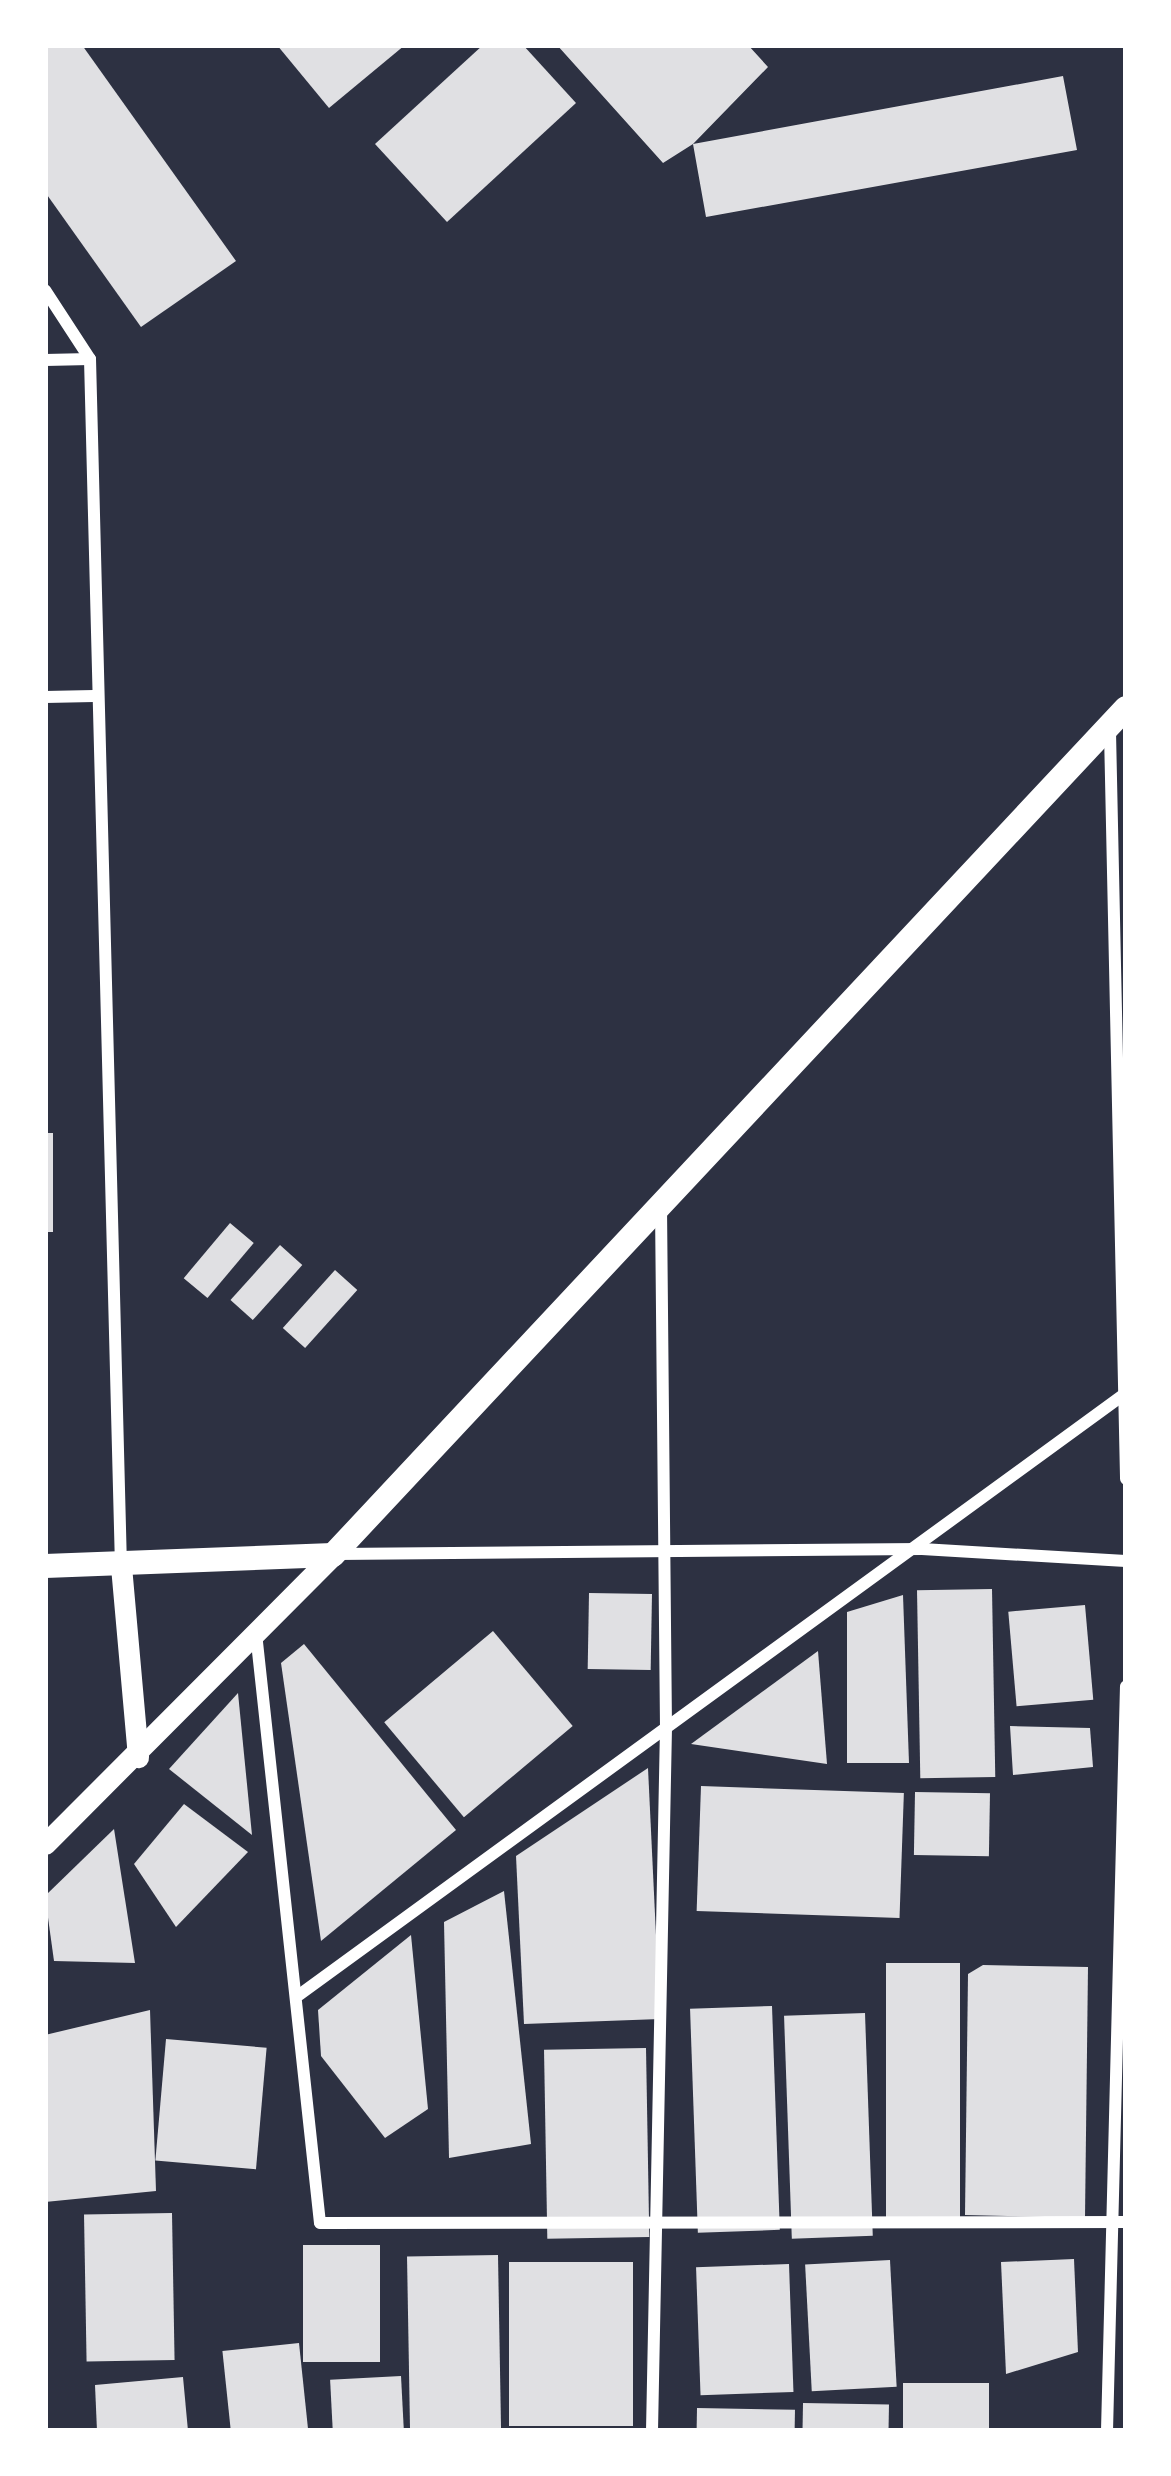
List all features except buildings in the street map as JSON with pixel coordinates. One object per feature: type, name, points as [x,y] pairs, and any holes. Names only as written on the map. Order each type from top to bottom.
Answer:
[{"type":"main road","points":[[45,1566],[333,1555],[1118,716]]},
{"type":"street","points":[[45,290],[90,359],[94,696],[121,1566],[137,1757]]},
{"type":"street","points":[[45,359],[90,359]]},
{"type":"street","points":[[45,697],[94,696]]},
{"type":"street","points":[[1118,716],[1126,1479]]},
{"type":"street","points":[[652,2431],[662,2222],[666,1729],[661,1208]]},
{"type":"street","points":[[299,1995],[922,1549],[1125,1394]]},
{"type":"street","points":[[45,1844],[137,1757],[333,1555],[922,1549],[1126,1561]]},
{"type":"street","points":[[256,1633],[299,1995],[320,2223],[1121,2222]]},
{"type":"street","points":[[1107,2431],[1121,2222],[1126,1685]]}]
